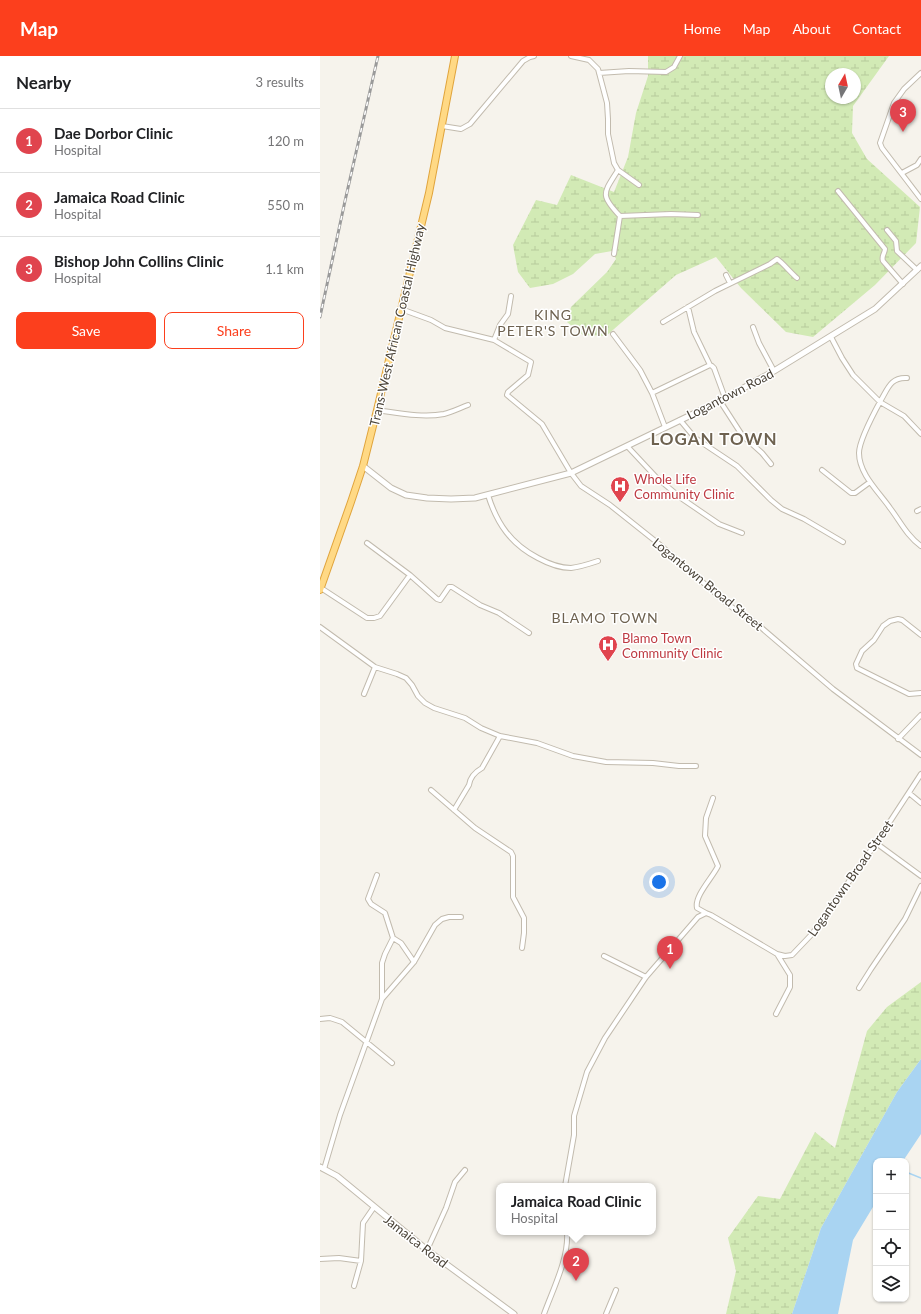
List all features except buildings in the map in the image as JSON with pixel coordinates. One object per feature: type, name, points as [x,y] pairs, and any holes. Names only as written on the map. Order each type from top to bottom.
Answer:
[{"type":"highway","name":"Trans-West African Coastal Highway","points":[[320,589],[363,466],[378,410],[429,193],[455,56]]},
{"type":"street","points":[[442,126],[461,129],[470,124],[523,61],[534,56]]},
{"type":"street","points":[[571,56],[589,60],[598,69],[606,103],[608,134],[614,163],[618,170],[639,185]]},
{"type":"street","points":[[599,73],[629,71],[666,72],[674,67],[680,56]]},
{"type":"street","points":[[921,73],[904,89],[894,103],[880,140],[882,148],[921,199]]},
{"type":"street","points":[[916,77],[921,80]]},
{"type":"street","points":[[902,173],[917,164],[921,159]]},
{"type":"street","points":[[618,170],[605,192],[606,199],[620,216],[671,214],[698,215]]},
{"type":"street","points":[[838,190],[885,249],[882,257],[883,261],[903,284]]},
{"type":"street","points":[[614,254],[620,216]]},
{"type":"street","points":[[887,230],[896,241],[896,248],[898,252],[919,268]]},
{"type":"street","points":[[663,322],[730,283],[770,264],[777,259],[780,260],[787,270],[797,278]]},
{"type":"street","name":"Logantown Road","points":[[363,466],[391,488],[406,495],[463,500],[571,473],[723,399],[774,371],[875,309],[919,268]]},
{"type":"street","points":[[726,275],[730,283]]},
{"type":"street","points":[[401,309],[431,320],[445,328],[494,340],[500,325],[508,314],[511,296]]},
{"type":"street","points":[[688,307],[694,332],[710,365],[714,368],[723,399],[742,435],[762,453],[771,464]]},
{"type":"street","points":[[753,327],[759,344],[774,371]]},
{"type":"street","points":[[613,334],[640,370],[652,393],[665,427]]},
{"type":"street","points":[[831,337],[853,375],[880,402],[904,416],[920,432]]},
{"type":"street","name":"Logantown Broad Street","points":[[494,340],[531,362],[528,375],[508,392],[507,395],[542,424],[571,473],[581,486],[610,505],[659,544],[730,606],[757,624],[833,689],[921,755]]},
{"type":"street","points":[[652,393],[710,365]]},
{"type":"street","points":[[907,378],[897,378],[892,382],[880,402],[862,439],[859,453],[863,470],[870,482],[891,508],[914,542],[921,546]]},
{"type":"street","points":[[378,410],[431,416],[451,412],[468,405]]},
{"type":"street","points":[[680,420],[695,438],[737,466],[782,509],[804,519],[843,542]]},
{"type":"street","points":[[627,446],[656,477],[681,498],[719,524],[742,533]]},
{"type":"street","points":[[822,470],[851,493],[855,493],[870,482]]},
{"type":"street","points":[[488,494],[497,518],[512,540],[519,547],[558,567],[572,568],[598,561]]},
{"type":"street","points":[[367,543],[410,575],[437,599],[440,600],[449,587],[452,587],[480,605],[499,613],[529,633]]},
{"type":"street","points":[[320,589],[367,618],[374,618],[380,616],[410,575]]},
{"type":"street","points":[[921,635],[902,620],[898,619],[890,621],[883,626],[874,640],[862,651],[856,664],[857,668],[909,694],[921,694]]},
{"type":"street","points":[[320,627],[375,667],[406,678],[418,696],[425,703],[434,708],[465,718],[481,728],[500,736],[520,739],[573,756],[606,762],[696,766]]},
{"type":"street","points":[[364,694],[375,667]]},
{"type":"street","points":[[898,739],[921,715]]},
{"type":"street","points":[[454,810],[469,785],[470,780],[476,771],[482,768],[500,736]]},
{"type":"street","name":"Logantown Broad Street","points":[[777,954],[785,956],[792,955],[812,934],[876,843],[921,774]]},
{"type":"street","points":[[431,790],[475,828],[511,852],[513,856],[513,897],[524,918],[522,948]]},
{"type":"street","points":[[909,793],[921,803]]},
{"type":"street","points":[[713,798],[706,818],[705,836],[718,866],[698,898],[696,904],[697,908],[777,954],[790,975],[790,987],[776,1014]]},
{"type":"street","points":[[876,843],[921,876]]},
{"type":"street","points":[[377,875],[368,899],[371,904],[385,913],[393,938],[401,944],[414,962]]},
{"type":"street","points":[[859,988],[906,919],[921,886]]},
{"type":"street","points":[[565,1183],[574,1135],[574,1116],[587,1072],[605,1038],[646,978],[698,917],[706,913]]},
{"type":"street","points":[[382,999],[414,962],[435,925],[442,919],[449,917],[461,917]]},
{"type":"street","points":[[322,1168],[382,999],[382,964],[393,938]]},
{"type":"street","points":[[604,956],[646,978]]},
{"type":"street","points":[[320,1019],[330,1018],[342,1022],[392,1063]]},
{"type":"street","name":"Jamaica Road","points":[[322,1168],[337,1176],[427,1250],[514,1314]]},
{"type":"street","points":[[427,1250],[446,1208],[455,1182],[465,1170]]},
{"type":"street","points":[[354,1286],[361,1261],[363,1223],[374,1207]]},
{"type":"street","points":[[544,1314],[565,1256],[567,1235]]},
{"type":"street","points":[[320,1259],[339,1258],[361,1261]]},
{"type":"street","points":[[606,1314],[616,1290]]},
{"type":"green space","points":[[648,56],[889,56],[861,95],[861,68],[825,68],[825,104],[854,104],[853,106],[852,133],[867,159],[920,207],[916,243],[875,285],[813,337],[786,332],[741,288],[716,257],[676,275],[606,336],[583,335],[567,322],[571,307],[607,272],[616,259],[612,251],[595,254],[573,274],[553,284],[530,288],[518,272],[513,245],[536,200],[557,205],[571,175],[614,192],[628,157],[636,113],[648,76]]},
{"type":"green space","points":[[921,982],[921,1059],[897,1092],[821,1228],[792,1314],[726,1314],[736,1271],[728,1238],[758,1196],[780,1199],[815,1132],[835,1148],[867,1031],[887,1007]]},
{"type":"water","points":[[921,1059],[921,1134],[905,1158],[873,1158],[873,1207],[853,1240],[838,1314],[792,1314],[821,1228],[897,1092]]},
{"type":"waterway","points":[[909,1173],[921,1178]]},
{"type":"railway","points":[[320,317],[378,56]]},
{"type":"place","name":"Bishop John Collins Clinic","points":[[903,132]]},
{"type":"place","name":"Whole Life Community Clinic","points":[[620,503]]},
{"type":"place","name":"Blamo Town Community Clinic","points":[[608,662]]},
{"type":"place","name":"Dae Dorbor Clinic","points":[[670,969]]},
{"type":"place","name":"Jamaica Road Clinic","points":[[576,1281]]},
{"type":"district","name":"KING PETER'S TOWN","points":[[553,322]]},
{"type":"district","name":"LOGAN TOWN","points":[[714,438]]},
{"type":"district","name":"BLAMO TOWN","points":[[605,617]]}]
